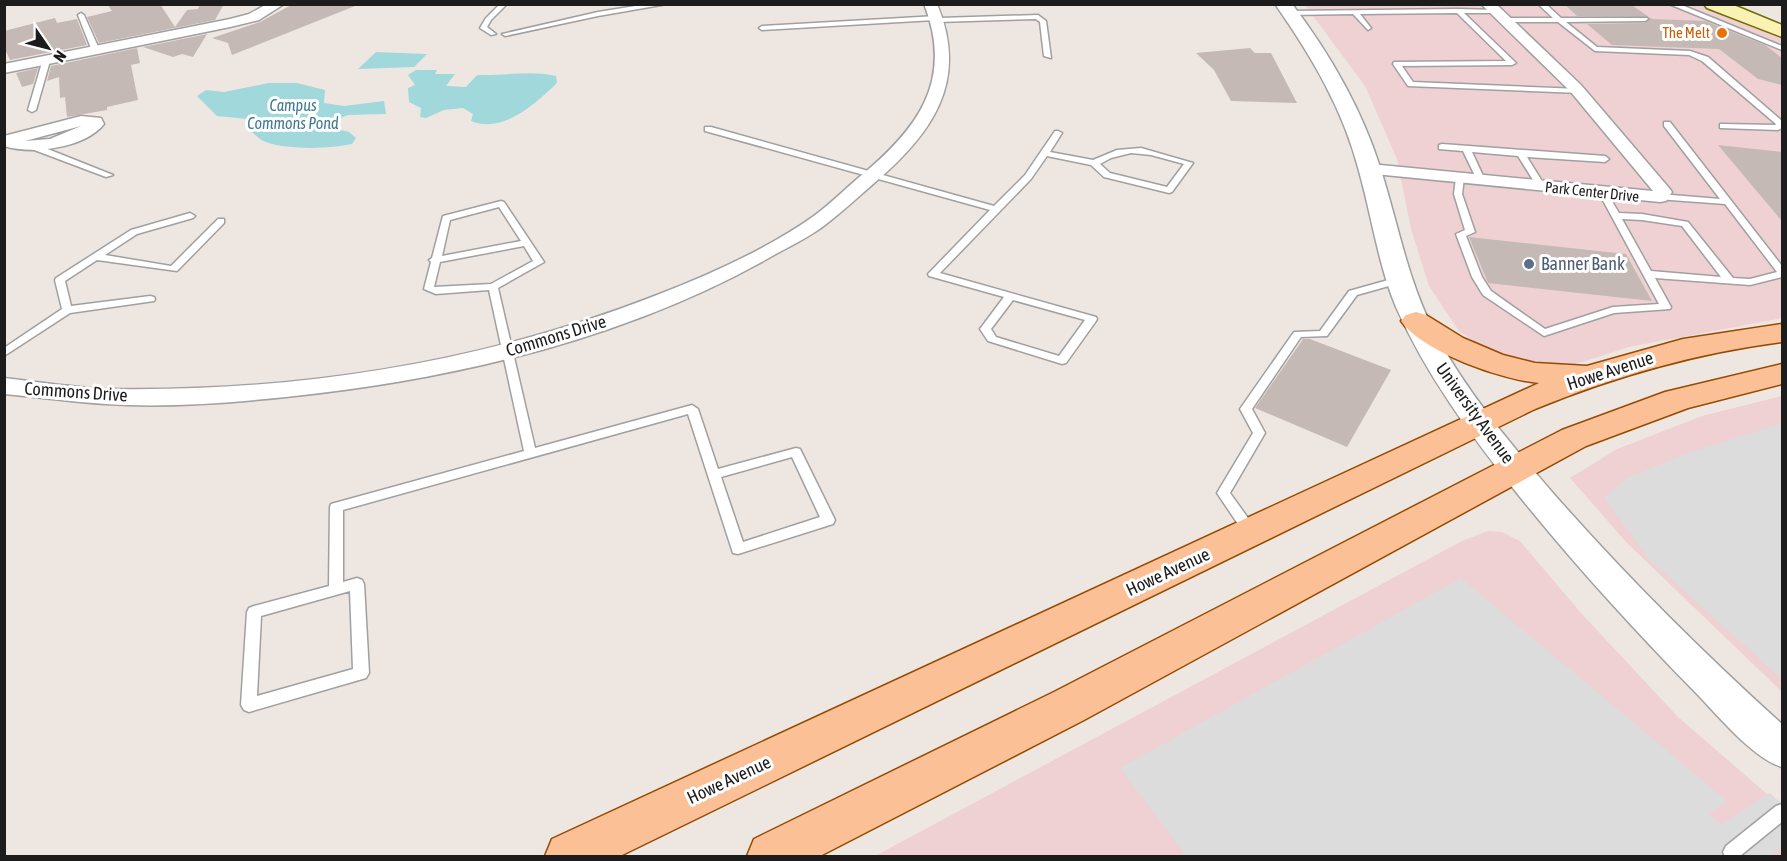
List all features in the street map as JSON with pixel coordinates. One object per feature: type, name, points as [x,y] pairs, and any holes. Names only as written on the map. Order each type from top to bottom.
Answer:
[{"type":"main road","points":[[1713,4],[1782,31]]},
{"type":"main road","points":[[1742,4],[1782,20]]},
{"type":"main road","points":[[1757,4],[1782,14]]},
{"type":"main road","points":[[1416,321],[1460,348],[1522,370],[1551,376],[1604,372]]},
{"type":"main road","name":"Howe Avenue","points":[[569,856],[1478,422],[1546,392],[1706,342],[1782,333]]},
{"type":"main road","points":[[771,856],[1069,706],[1574,438],[1644,409],[1692,393],[1782,374]]},
{"type":"street","points":[[219,25],[226,16],[245,4]]},
{"type":"street","points":[[4,69],[254,17],[278,4]]},
{"type":"street","name":"University Avenue","points":[[1286,9],[1337,85],[1356,127],[1370,169],[1390,256],[1416,321],[1453,387],[1575,544],[1646,619],[1782,748]]},
{"type":"street","name":"Park Center Drive","points":[[1370,169],[1660,197],[1663,192],[1655,181],[1580,91],[1496,12]]},
{"type":"street","name":"Commons Drive","points":[[4,386],[95,395],[178,397],[265,392],[411,372],[508,351],[625,315],[714,279],[803,231],[877,175],[919,128],[938,91],[945,49],[935,14]]},
{"type":"lane","points":[[494,34],[483,28],[488,19],[504,4]]},
{"type":"lane","points":[[505,34],[598,14],[664,4]]},
{"type":"lane","points":[[1541,4],[1595,49],[1690,53],[1705,59],[1780,123],[1778,128],[1723,126]]},
{"type":"lane","points":[[1672,4],[1782,48]]},
{"type":"lane","points":[[1286,9],[1355,12],[1496,12],[1560,20],[1645,20]]},
{"type":"lane","points":[[1458,11],[1512,63],[1397,64],[1411,84],[1580,91]]},
{"type":"lane","points":[[1355,12],[1368,28]]},
{"type":"lane","points":[[762,28],[935,14],[1038,17],[1043,21],[1048,56]]},
{"type":"lane","points":[[81,15],[96,51]]},
{"type":"lane","points":[[32,110],[46,61]]},
{"type":"lane","points":[[1648,274],[1750,282],[1782,273],[1667,124]]},
{"type":"lane","points":[[708,129],[995,209]]},
{"type":"lane","points":[[1010,297],[986,329],[992,339],[1062,360],[1092,319],[933,274],[1028,177],[1058,133]]},
{"type":"lane","points":[[32,146],[109,175]]},
{"type":"lane","points":[[1442,147],[1605,159]]},
{"type":"lane","points":[[1044,153],[1094,164],[1107,175],[1169,190],[1190,163],[1136,149],[1118,150],[1094,164]]},
{"type":"lane","points":[[1466,149],[1481,180]]},
{"type":"lane","points":[[1521,154],[1541,186]]},
{"type":"lane","points":[[1460,178],[1458,194],[1470,232],[1461,234],[1477,277],[1487,293],[1544,333],[1613,310],[1666,307],[1603,193]]},
{"type":"lane","points":[[1660,197],[1728,202]]},
{"type":"lane","points":[[501,204],[538,262],[493,287],[436,291],[429,289],[434,260],[446,218],[501,204]]},
{"type":"lane","points":[[67,310],[60,280],[134,232],[190,216]]},
{"type":"lane","points":[[1616,216],[1652,218],[1685,224],[1730,281]]},
{"type":"lane","points":[[96,257],[173,269],[220,221]]},
{"type":"lane","points":[[434,260],[526,243]]},
{"type":"lane","points":[[1251,532],[1223,493],[1259,433],[1246,409],[1298,334],[1323,334],[1353,293],[1399,280]]},
{"type":"lane","points":[[493,287],[530,452]]},
{"type":"lane","points":[[4,353],[67,310],[150,299]]},
{"type":"lane","points":[[336,590],[336,507],[692,409],[713,476],[738,549],[828,520],[796,452],[713,476]]},
{"type":"lane","points":[[357,584],[361,673],[249,705],[254,612],[336,590],[357,584]]},
{"type":"lane","points":[[1732,852],[1782,812]]},
{"type":"shaded area","points":[[1305,5],[1702,5],[1782,34],[1782,318],[1629,347],[1573,365],[1529,366],[1489,352],[1459,331],[1429,286],[1411,229],[1397,159],[1365,86]]},
{"type":"shaded area","points":[[1782,396],[1782,692],[1626,542],[1570,478],[1617,449],[1702,416]]},
{"type":"shaded area","points":[[1782,423],[1782,679],[1650,560],[1604,498],[1625,479],[1683,455]]},
{"type":"shaded area","points":[[1488,531],[1502,532],[1520,541],[1581,613],[1678,717],[1782,807],[1782,856],[875,856],[1462,541]]},
{"type":"shaded area","points":[[1461,578],[1727,801],[1709,814],[1721,825],[1770,793],[1782,804],[1782,847],[1770,856],[1186,856],[1120,768]]},
{"type":"water","points":[[376,52],[427,54],[414,67],[358,69]]},
{"type":"water","points":[[416,70],[437,70],[435,74],[455,74],[446,86],[466,87],[477,75],[526,73],[556,76],[557,83],[518,115],[495,124],[483,124],[471,121],[473,114],[463,108],[444,110],[426,118],[420,117],[421,108],[409,102],[408,88],[415,85],[408,75]]},
{"type":"water","name":"Campus Commons Pond","points":[[269,83],[297,83],[325,90],[324,103],[344,106],[384,101],[386,114],[348,115],[331,122],[333,128],[349,132],[356,138],[352,144],[320,148],[285,146],[266,142],[250,131],[247,119],[217,116],[197,96],[206,90],[224,92]]},
{"type":"building","points":[[107,4],[160,4],[175,27],[187,10],[198,9],[200,4],[224,4],[215,20],[99,43],[87,17],[112,11]]},
{"type":"building","points":[[293,4],[355,6],[232,55],[228,43],[212,38],[260,22]]},
{"type":"building","points":[[1564,4],[1630,4],[1649,17],[1577,16]]},
{"type":"building","points":[[1650,17],[1652,19],[1705,21],[1765,45],[1782,58],[1782,85],[1758,79],[1719,49],[1612,45],[1587,24],[1645,23]]},
{"type":"building","points":[[55,18],[57,23],[77,19],[87,45],[10,60],[4,47],[4,31]]},
{"type":"building","points":[[207,34],[193,57],[182,54],[173,57],[143,47]]},
{"type":"building","points":[[137,48],[140,63],[131,65],[138,100],[107,107],[107,110],[67,117],[65,97],[60,98],[59,77],[47,81],[51,66]]},
{"type":"building","points":[[1250,48],[1255,53],[1271,53],[1297,103],[1231,101],[1214,70],[1196,53]]},
{"type":"building","points":[[38,68],[33,84],[22,87],[16,73]]},
{"type":"building","points":[[1718,145],[1782,152],[1782,221]]},
{"type":"building","points":[[1469,237],[1626,254],[1652,301],[1488,283]]},
{"type":"building","points":[[1303,339],[1310,339],[1391,370],[1347,447],[1255,408]]},
{"type":"place","name":"The Melt","points":[[1722,33]]},
{"type":"place","name":"Banner Bank","points":[[1529,264]]}]
